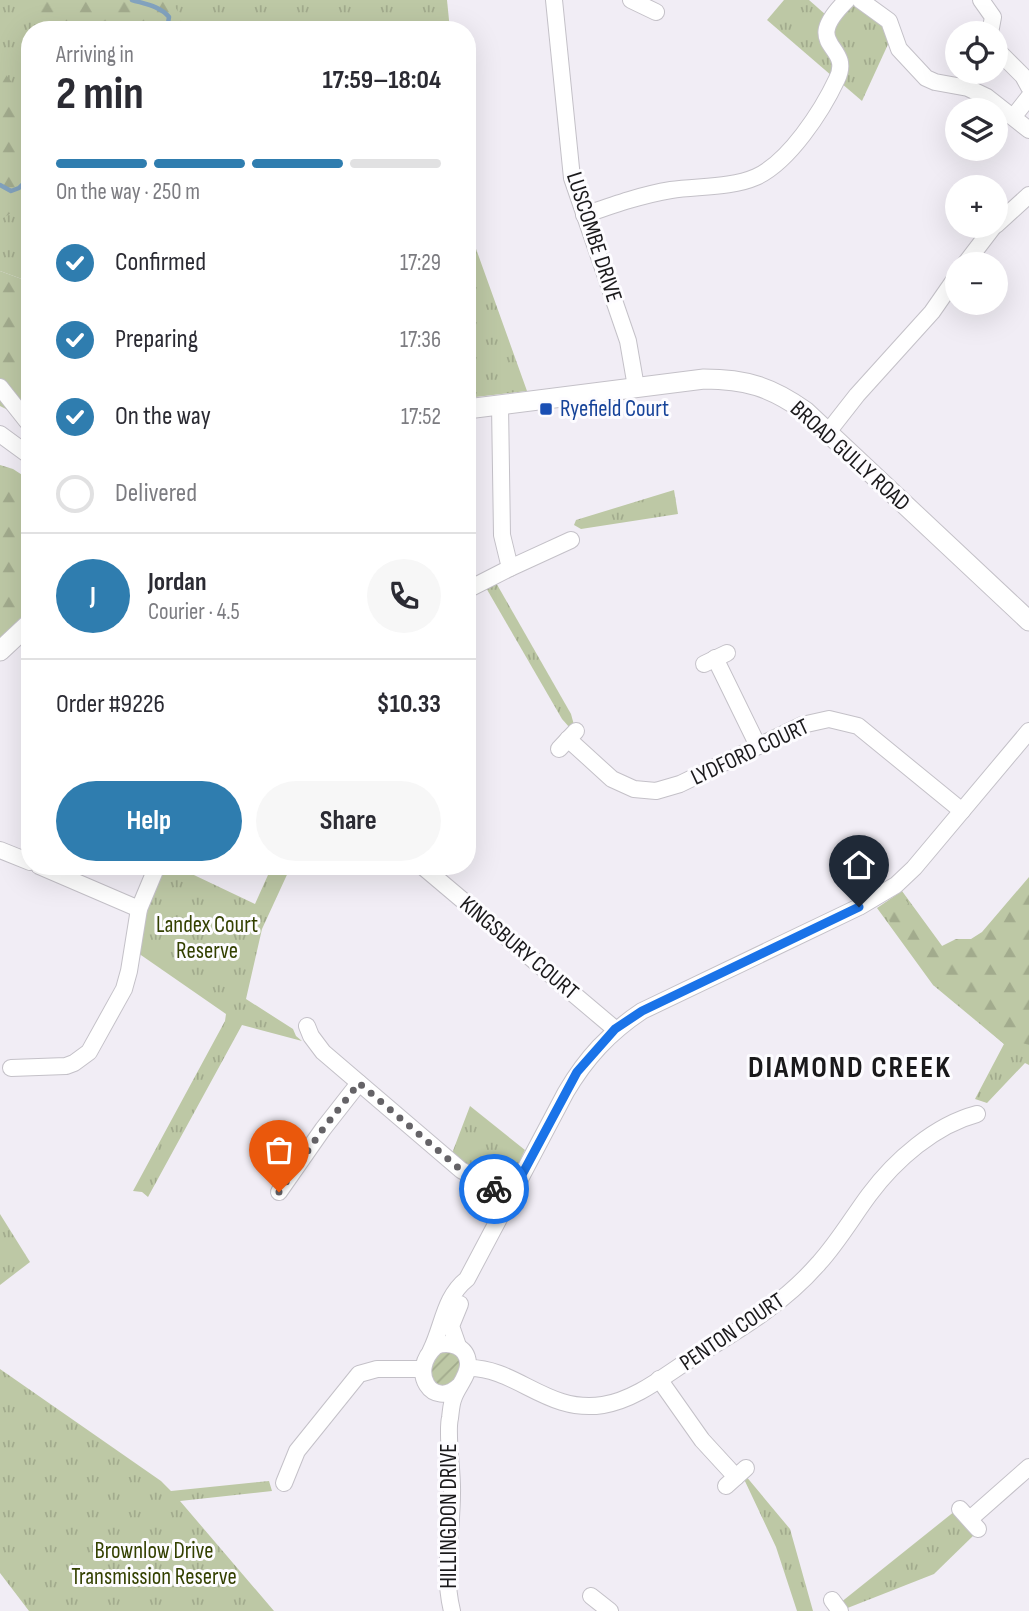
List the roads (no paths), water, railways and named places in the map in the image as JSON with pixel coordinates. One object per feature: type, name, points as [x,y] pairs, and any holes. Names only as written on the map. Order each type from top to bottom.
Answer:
[{"type":"street","name":"LUSCOMBE DRIVE","points":[[554,0],[570,165],[584,215],[628,341],[636,387]]},
{"type":"street","points":[[631,0],[656,12]]},
{"type":"street","points":[[584,215],[657,192],[748,180],[774,165],[816,116],[836,81],[840,70],[839,59],[828,42],[825,31],[830,19],[847,0]]},
{"type":"street","points":[[860,0],[889,21],[899,49],[926,78],[979,92],[1029,130]]},
{"type":"street","points":[[981,0],[993,17],[992,21]]},
{"type":"street","points":[[1008,61],[1023,76],[1029,87]]},
{"type":"street","points":[[1014,116],[1029,97]]},
{"type":"street","points":[[1008,214],[1029,195]]},
{"type":"street","points":[[974,252],[985,238]]},
{"type":"street","points":[[828,432],[945,294]]},
{"type":"street","name":"BROAD GULLY ROAD","points":[[476,408],[704,379],[745,381],[785,397],[828,432],[1027,616]]},
{"type":"street","points":[[0,387],[21,414]]},
{"type":"street","points":[[500,405],[502,535],[510,568]]},
{"type":"street","points":[[0,434],[21,449]]},
{"type":"street","points":[[476,585],[571,540]]},
{"type":"street","points":[[0,651],[21,631]]},
{"type":"street","points":[[715,658],[758,746]]},
{"type":"street","name":"LYDFORD COURT","points":[[568,740],[612,779],[634,789],[656,791],[680,784],[812,722],[830,719],[849,722],[866,731],[962,811]]},
{"type":"street","points":[[467,1279],[466,1291],[452,1320],[452,1331],[458,1346],[467,1356],[468,1368],[459,1386],[447,1393],[433,1391],[424,1381],[422,1369],[444,1312],[458,1287],[467,1279],[577,1072],[615,1029],[642,1011],[877,898],[896,885],[914,868],[1029,731]]},
{"type":"street","points":[[0,850],[21,858]]},
{"type":"street","points":[[60,875],[139,909]]},
{"type":"street","points":[[11,1068],[66,1066],[89,1052],[127,981],[139,909],[152,875]]},
{"type":"street","name":"KINGSBURY COURT","points":[[433,875],[615,1029]]},
{"type":"street","points":[[307,1026],[316,1044],[461,1170],[510,1197]]},
{"type":"street","points":[[279,1192],[359,1083]]},
{"type":"street","name":"PENTON COURT","points":[[468,1368],[488,1370],[554,1400],[587,1406],[623,1399],[755,1320],[785,1298],[826,1255],[872,1191],[900,1161],[946,1126],[977,1114]]},
{"type":"street","points":[[431,1350],[442,1344],[458,1346]]},
{"type":"street","points":[[284,1483],[297,1451],[359,1374],[377,1369],[422,1369]]},
{"type":"street","points":[[659,1379],[702,1440],[736,1477]]},
{"type":"street","name":"HILLINGDON DRIVE","points":[[452,1611],[446,1577],[453,1495],[449,1421],[459,1386]]},
{"type":"street","name":"HILLINGDON DRIVE","points":[[433,1391],[449,1421]]},
{"type":"street","points":[[969,1519],[1029,1467]]},
{"type":"waterway","name":"DIAMOND CREEK","points":[[132,0],[161,10],[169,17],[168,21]]},
{"type":"waterway","name":"DIAMOND CREEK","points":[[0,185],[11,191],[21,186]]},
{"type":"place","name":"Ryefield Court","points":[[546,409]]},
{"type":"district","name":"DIAMOND CREEK","points":[[850,1068]]},
{"type":"park label","name":"Landex Court Reserve","points":[[207,938]]},
{"type":"park label","name":"Brownlow Drive Transmission Reserve","points":[[154,1564]]}]
